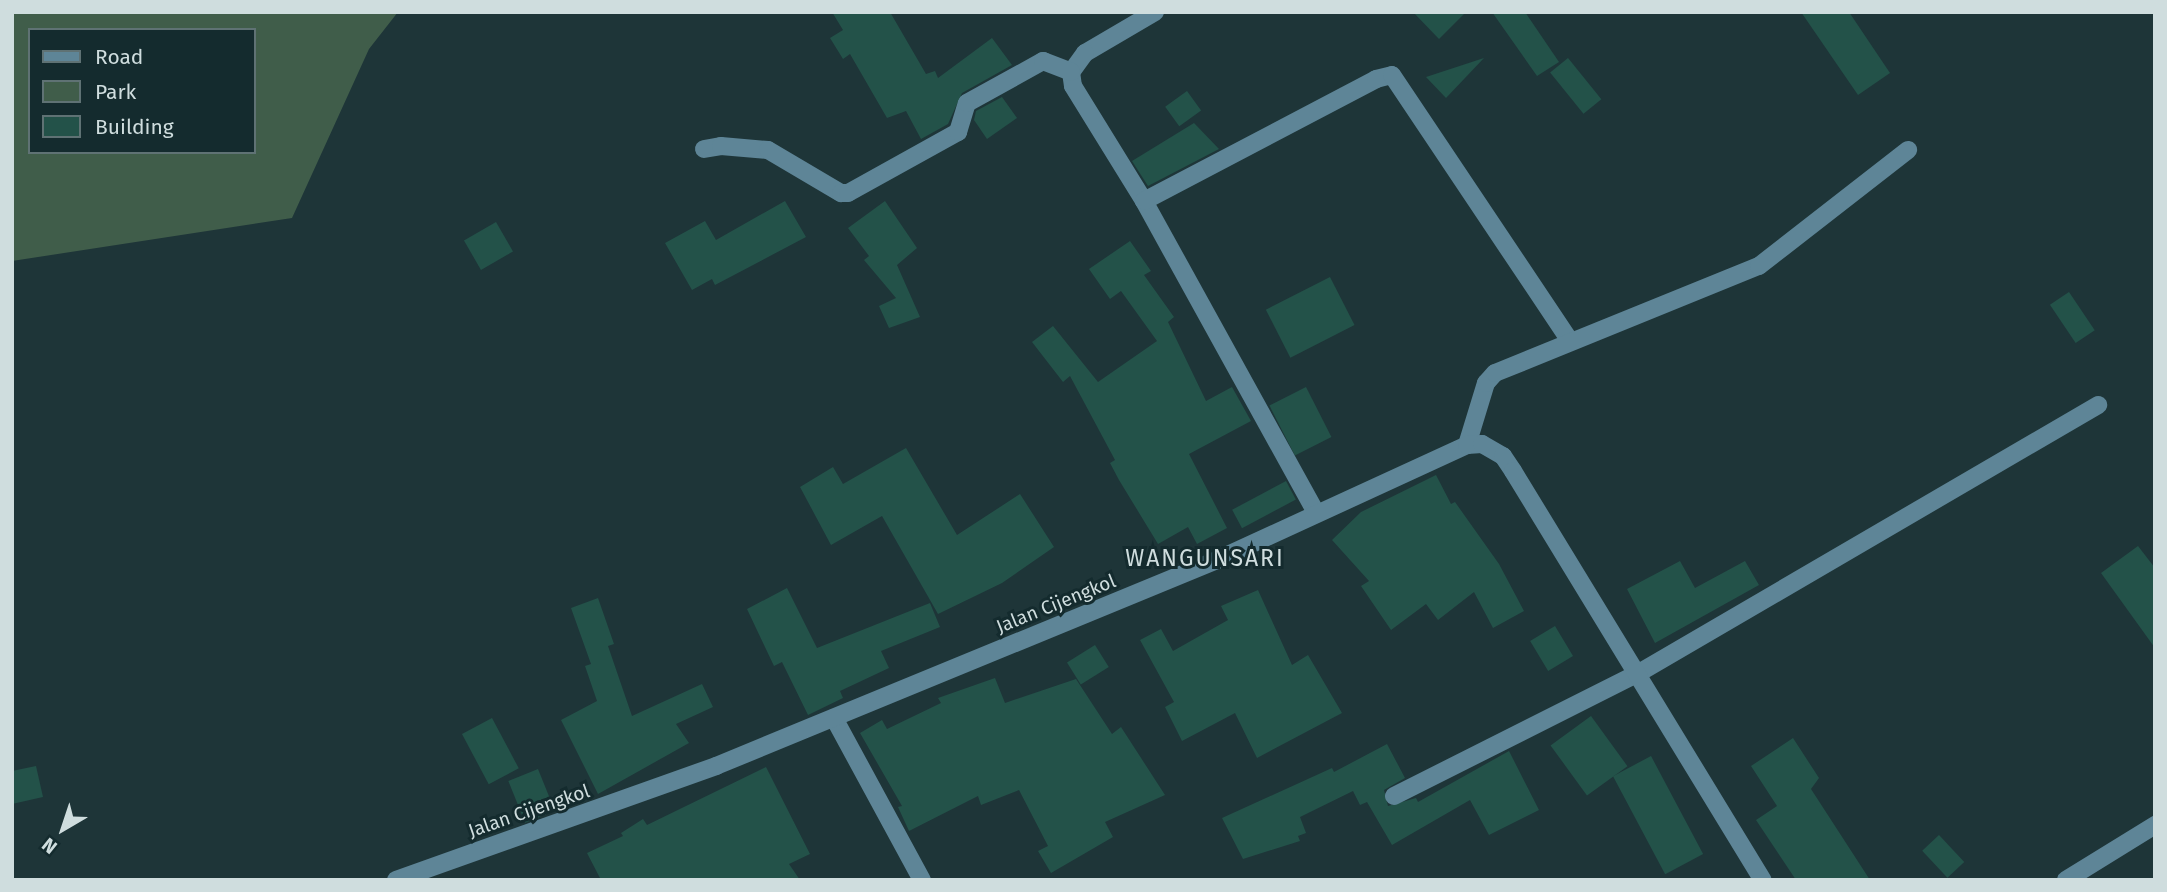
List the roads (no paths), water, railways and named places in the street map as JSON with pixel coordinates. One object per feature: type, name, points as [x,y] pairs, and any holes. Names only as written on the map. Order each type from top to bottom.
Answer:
[{"type":"street","points":[[1154,12],[1085,53],[1071,72],[1073,86],[1144,201],[1315,512]]},
{"type":"street","points":[[704,149],[721,146],[768,150],[848,193],[958,132],[967,103],[1043,61],[1071,72]]},
{"type":"street","points":[[1144,201],[1376,79],[1392,75],[1570,341]]},
{"type":"street","points":[[1763,880],[1503,456],[1482,444],[1467,445],[1486,383],[1495,373],[1759,266],[1908,150]]},
{"type":"street","points":[[1394,796],[1637,674],[2098,405]]},
{"type":"street","name":"Jalan Cijengkol","points":[[396,880],[716,766],[1217,560],[1315,512],[1467,445]]},
{"type":"street","points":[[834,718],[922,880]]},
{"type":"street","points":[[2066,880],[2155,825]]},
{"type":"district","name":"WANGUNSARI","points":[[1205,558]]}]
